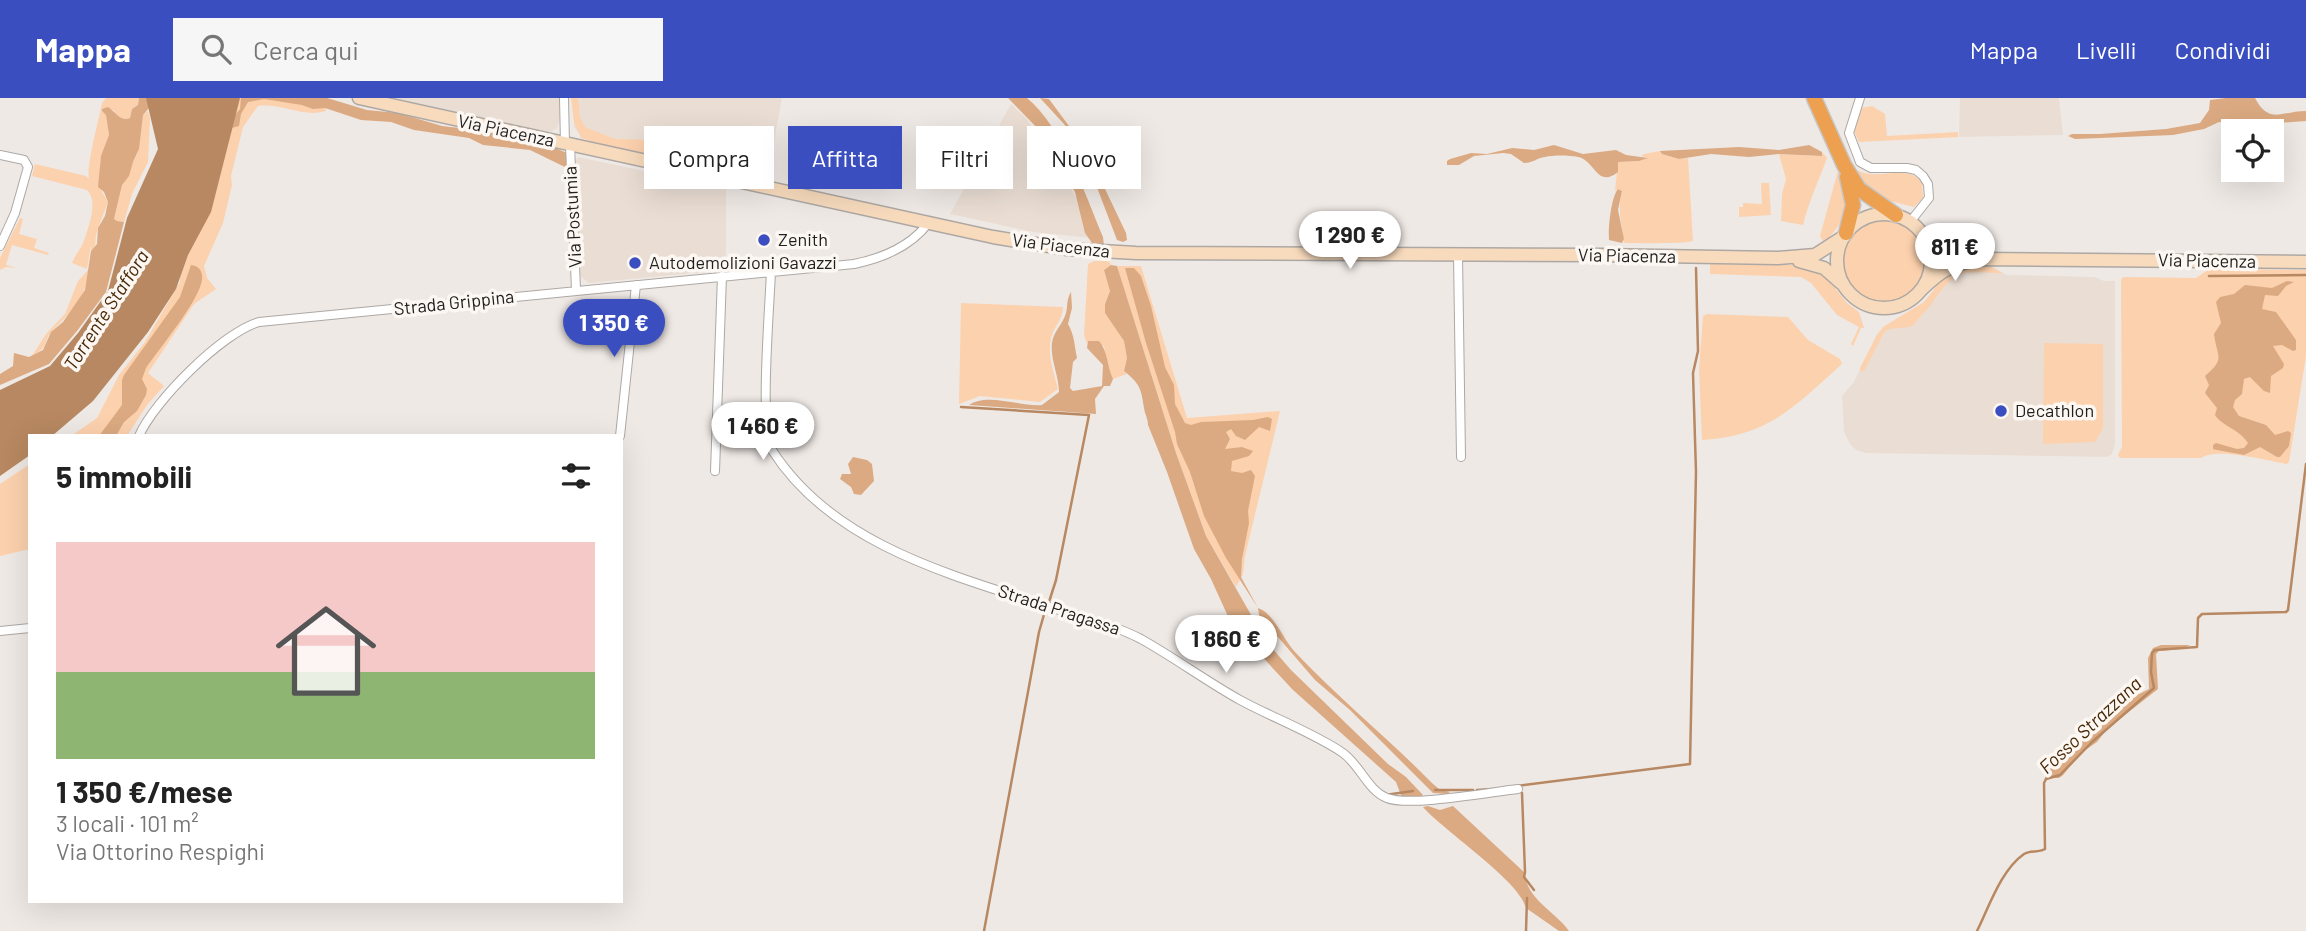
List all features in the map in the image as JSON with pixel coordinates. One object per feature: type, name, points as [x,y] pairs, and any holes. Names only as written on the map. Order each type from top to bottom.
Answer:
[{"type":"highway","points":[[1806,98],[1828,141],[1867,197],[1896,215]]},
{"type":"highway","points":[[1815,98],[1841,160],[1853,205],[1845,234]]},
{"type":"highway","points":[[1823,98],[1830,131]]},
{"type":"main road","name":"Via Piacenza","points":[[359,98],[1031,244],[1083,251],[1778,258],[1815,255],[1845,234]]},
{"type":"main road","points":[[1882,214],[1896,215],[1910,222],[1951,252],[1983,259],[1952,265],[1904,303],[1882,308],[1861,302],[1843,285],[1836,261],[1845,234],[1868,216],[1882,214]]},
{"type":"main road","points":[[1920,291],[1929,276],[1931,259],[1923,234]]},
{"type":"main road","name":"Via Piacenza","points":[[1778,258],[1815,264],[1829,271],[1843,285]]},
{"type":"main road","name":"Via Piacenza","points":[[1983,259],[2306,262]]},
{"type":"street","name":"Via Postumia","points":[[564,98],[576,290]]},
{"type":"street","points":[[1860,98],[1849,133],[1860,162],[1871,168],[1916,170],[1928,184],[1928,198],[1910,222]]},
{"type":"street","points":[[0,155],[27,163],[18,206],[0,246]]},
{"type":"street","name":"Strada Grippina","points":[[140,434],[150,414],[177,384],[226,341],[253,324],[875,260],[910,242],[929,222]]},
{"type":"street","points":[[1458,255],[1461,457]]},
{"type":"street","name":"Strada Pragassa","points":[[771,271],[766,409],[770,447],[798,483],[844,522],[890,549],[922,563],[1100,622],[1138,638],[1228,693],[1343,753],[1375,790],[1389,799],[1432,799],[1518,789]]},
{"type":"street","points":[[715,471],[722,276]]},
{"type":"street","points":[[620,434],[636,285]]},
{"type":"street","points":[[0,631],[28,628]]},
{"type":"shaded area","points":[[106,98],[139,98],[130,118],[120,118],[113,110],[102,111],[106,114],[109,135],[100,163],[101,190],[108,202],[91,251],[91,245],[87,269],[72,263],[90,223],[90,195],[87,190],[32,176],[35,164],[89,179],[93,142],[102,103]]},
{"type":"shaded area","points":[[139,98],[151,98],[149,108],[143,115],[139,149],[129,176],[122,185],[114,219],[124,222],[106,292],[49,364],[0,385],[0,374],[13,366],[14,353],[29,357],[43,350],[51,332],[63,322],[85,290],[91,251],[97,244],[98,228],[105,216],[108,202],[104,192],[98,187],[101,156],[109,135],[106,115],[102,109],[108,107],[121,118],[127,119],[130,118],[132,109],[138,105]]},
{"type":"shaded area","points":[[217,98],[300,98],[325,103],[326,111],[318,113],[258,106],[243,127],[223,223],[204,266],[207,278],[216,289],[194,304],[148,373],[164,386],[147,405],[128,434],[74,434],[97,418],[119,375],[145,342],[180,282],[182,244]]},
{"type":"shaded area","points":[[241,98],[327,98],[367,110],[398,113],[442,126],[477,130],[551,146],[569,154],[569,169],[530,150],[483,145],[469,138],[414,130],[391,122],[361,120],[325,108],[313,109],[264,99],[248,102],[241,114],[239,126],[232,128],[230,121],[240,109]]},
{"type":"shaded area","points":[[394,98],[560,98],[560,119],[557,128],[551,132],[542,131]]},
{"type":"shaded area","points":[[571,98],[578,98],[580,117],[585,127],[615,139],[644,140],[644,153],[581,138],[574,122]]},
{"type":"shaded area","points":[[573,98],[782,98],[774,141],[774,126],[644,126],[644,150],[581,136],[574,127]]},
{"type":"shaded area","points":[[1008,98],[1027,98],[1052,126],[1035,126]]},
{"type":"shaded area","points":[[1040,98],[1049,99],[1069,126]]},
{"type":"shaded area","points":[[1960,98],[2059,98],[2063,135],[1959,137]]},
{"type":"shaded area","points":[[2255,98],[2260,106],[2271,114],[2306,111],[2306,121],[2284,123],[2284,119],[2221,119],[2221,122],[2204,129],[2173,135],[2075,139],[2068,136],[2166,129],[2200,123],[2209,110],[2210,100]]},
{"type":"shaded area","points":[[1011,104],[1026,118],[1032,126],[1027,126],[1027,189],[1071,189],[1082,208],[1091,238],[1033,232],[950,214],[964,189],[1013,189],[1013,126],[999,126]]},
{"type":"shaded area","points":[[1872,106],[1885,114],[1887,136],[1958,132],[1958,137],[1859,142],[1854,131],[1862,108]]},
{"type":"shaded area","points":[[148,111],[148,162],[132,194],[124,222],[117,221],[114,219],[122,185],[138,152],[143,115]]},
{"type":"shaded area","points":[[1554,145],[1583,154],[1616,150],[1626,155],[1648,158],[1618,162],[1618,172],[1605,177],[1584,159],[1570,156],[1548,156],[1524,163],[1511,154],[1503,153],[1474,156],[1459,165],[1447,165],[1450,159],[1471,153],[1487,154],[1512,148],[1534,150]]},
{"type":"shaded area","points":[[1809,145],[1822,152],[1822,156],[1779,154],[1749,157],[1711,154],[1679,159],[1660,151],[1739,147],[1779,150]]},
{"type":"shaded area","points":[[1660,151],[1679,159],[1688,158],[1693,241],[1624,243],[1620,212],[1622,191],[1615,191],[1618,162],[1639,161],[1647,158],[1641,156],[1644,154]]},
{"type":"shaded area","points":[[1822,152],[1827,158],[1803,225],[1781,221],[1782,194],[1786,179],[1779,154],[1821,156]]},
{"type":"shaded area","points":[[578,157],[644,171],[644,189],[726,189],[726,270],[589,283],[580,276],[574,163]]},
{"type":"shaded area","points":[[1839,167],[1846,189],[1846,208],[1839,225],[1824,243],[1820,236]]},
{"type":"shaded area","points":[[1855,169],[1864,173],[1915,176],[1922,182],[1923,198],[1914,207],[1870,194]]},
{"type":"shaded area","points":[[1761,183],[1769,183],[1771,215],[1739,217],[1739,207],[1743,207],[1743,203],[1762,204]]},
{"type":"shaded area","points":[[1073,189],[1084,189],[1104,246],[1097,247],[1085,233]]},
{"type":"shaded area","points":[[1105,189],[1127,240],[1117,240],[1098,190]]},
{"type":"shaded area","points":[[1618,189],[1622,191],[1618,210],[1624,239],[1622,243],[1609,240],[1612,206]]},
{"type":"shaded area","points":[[20,218],[23,219],[19,234],[37,239],[34,248],[49,253],[48,255],[12,245],[6,265],[17,268],[6,267],[0,270],[0,258]]},
{"type":"shaded area","points":[[1884,218],[1900,222],[1914,231],[1923,245],[1927,261],[1923,277],[1914,291],[1900,300],[1884,304],[1868,300],[1854,291],[1845,277],[1841,261],[1845,245],[1854,231],[1868,222]]},
{"type":"shaded area","points":[[1094,261],[1109,261],[1111,265],[1104,270],[1110,290],[1105,312],[1124,341],[1127,358],[1124,371],[1127,374],[1113,379],[1108,369],[1104,346],[1088,341],[1087,344],[1084,335],[1088,264]]},
{"type":"shaded area","points":[[1710,264],[1800,265],[1818,271],[1847,303],[1859,312],[1864,328],[1861,328],[1853,346],[1851,344],[1859,327],[1837,315],[1811,283],[1801,277],[1710,274]]},
{"type":"shaded area","points":[[191,265],[198,268],[202,280],[199,289],[146,368],[142,379],[147,389],[146,395],[137,411],[124,422],[117,434],[100,434],[122,405],[124,375],[180,297]]},
{"type":"shaded area","points":[[1111,265],[1117,266],[1176,453],[1206,536],[1266,641],[1291,670],[1388,764],[1406,777],[1423,795],[1419,798],[1402,798],[1396,782],[1293,690],[1231,623],[1194,549],[1148,425],[1139,387],[1124,371],[1127,358],[1124,341],[1105,313],[1110,291],[1104,270]]},
{"type":"shaded area","points":[[1117,266],[1141,266],[1187,418],[1280,411],[1243,574],[1236,587],[1206,536],[1176,453]]},
{"type":"shaded area","points":[[1972,266],[1992,267],[2003,273],[1971,272],[1957,276],[1943,288],[1914,325],[1885,331],[1864,371],[1860,371],[1883,327],[1924,302],[1946,274]]},
{"type":"shaded area","points":[[1125,268],[1134,268],[1141,276],[1165,367],[1174,385],[1175,404],[1185,423],[1191,425],[1268,417],[1272,419],[1270,431],[1259,427],[1245,440],[1236,436],[1231,429],[1226,432],[1230,439],[1225,449],[1242,447],[1253,451],[1249,456],[1232,461],[1231,471],[1242,473],[1251,470],[1255,476],[1248,511],[1249,523],[1241,577],[1258,608],[1226,558],[1204,516],[1190,472],[1177,444]]},
{"type":"shaded area","points":[[1995,269],[2007,275],[2095,277],[2104,281],[2115,281],[2115,444],[2112,454],[2107,457],[1865,453],[1856,450],[1844,432],[1842,396],[1854,382],[1877,334],[1924,302],[1952,272]]},
{"type":"shaded area","points":[[2215,269],[2306,270],[2306,356],[2289,462],[2287,464],[2219,454],[2201,458],[2120,458],[2121,280],[2123,277],[2196,278]]},
{"type":"shaded area","points":[[88,270],[85,288],[77,303],[49,335],[44,347],[32,356],[46,334],[65,314],[78,281]]},
{"type":"shaded area","points":[[2287,281],[2294,282],[2286,286],[2278,296],[2265,295],[2262,309],[2276,312],[2296,340],[2296,350],[2282,345],[2273,346],[2284,364],[2283,368],[2271,376],[2270,393],[2264,391],[2250,377],[2244,379],[2242,394],[2235,400],[2233,407],[2239,416],[2266,425],[2275,435],[2288,431],[2291,433],[2289,446],[2280,457],[2260,447],[2244,455],[2213,449],[2216,443],[2237,449],[2244,448],[2248,443],[2218,419],[2215,415],[2217,408],[2205,393],[2209,385],[2205,376],[2218,361],[2214,334],[2221,323],[2216,302],[2220,297],[2234,294],[2245,285],[2272,288]]},
{"type":"shaded area","points":[[1071,292],[1072,308],[1068,324],[1077,358],[1073,362],[1070,388],[1073,391],[1102,386],[1103,365],[1087,348],[1088,341],[1099,341],[1102,345],[1113,379],[1110,386],[1104,386],[1095,399],[1096,414],[969,405],[985,400],[1042,405],[1059,392],[1052,343],[1065,317]]},
{"type":"shaded area","points":[[961,303],[1063,307],[1050,344],[1058,389],[1040,402],[980,396],[959,404]]},
{"type":"shaded area","points":[[1703,316],[1788,317],[1808,340],[1840,359],[1842,364],[1780,416],[1746,432],[1702,440],[1699,370]]},
{"type":"shaded area","points":[[2044,343],[2103,344],[2103,428],[2095,442],[2043,444]]},
{"type":"shaded area","points":[[853,457],[872,464],[874,481],[861,495],[854,494],[851,487],[840,479],[842,474],[851,474],[848,464]]},
{"type":"shaded area","points":[[28,465],[28,549],[0,556],[0,484]]},
{"type":"shaded area","points":[[1258,608],[1269,615],[1295,652],[1328,686],[1432,783],[1439,789],[1450,792],[1433,793],[1350,710],[1315,680],[1259,615]]},
{"type":"shaded area","points":[[2161,645],[2190,645],[2181,649],[2159,651],[2156,654],[2158,689],[2107,729],[2097,742],[2081,753],[2063,775],[2059,778],[2045,778],[2046,771],[2066,759],[2088,732],[2114,716],[2129,699],[2149,689],[2148,658],[2153,648]]},
{"type":"shaded area","points":[[1453,806],[1525,873],[1530,890],[1536,898],[1569,931],[1559,931],[1526,908],[1521,897],[1497,871],[1423,807],[1440,810]]},
{"type":"water","name":"Torrente Staffora","points":[[146,98],[240,98],[211,212],[188,255],[176,289],[148,332],[93,401],[54,434],[28,434],[28,456],[0,476],[0,390],[50,366],[108,291],[127,218],[158,149]]},
{"type":"waterway","points":[[1517,786],[1690,764],[1696,472],[1693,373],[1698,351],[1696,268]]},
{"type":"waterway","points":[[2209,276],[2306,275]]},
{"type":"waterway","points":[[961,407],[1089,415],[1056,580],[1049,602]]},
{"type":"waterway","name":"Fosso Strazzana","points":[[1977,931],[2009,869],[2024,854],[2045,849],[2046,779],[2060,775],[2092,742],[2154,688],[2152,653],[2155,650],[2197,647],[2198,618],[2202,614],[2288,610],[2306,464]]},
{"type":"waterway","points":[[984,931],[1045,611]]},
{"type":"waterway","points":[[1477,790],[1493,789]]},
{"type":"waterway","points":[[1435,790],[1473,790]]},
{"type":"waterway","points":[[1385,795],[1413,791]]},
{"type":"waterway","points":[[1522,793],[1524,877],[1534,890]]},
{"type":"waterway","points":[[1526,931],[1527,898]]},
{"type":"place","name":"Zenith","points":[[764,240]]},
{"type":"place","name":"Autodemolizioni Gavazzi","points":[[635,263]]},
{"type":"place","name":"Decathlon","points":[[2001,411]]}]
